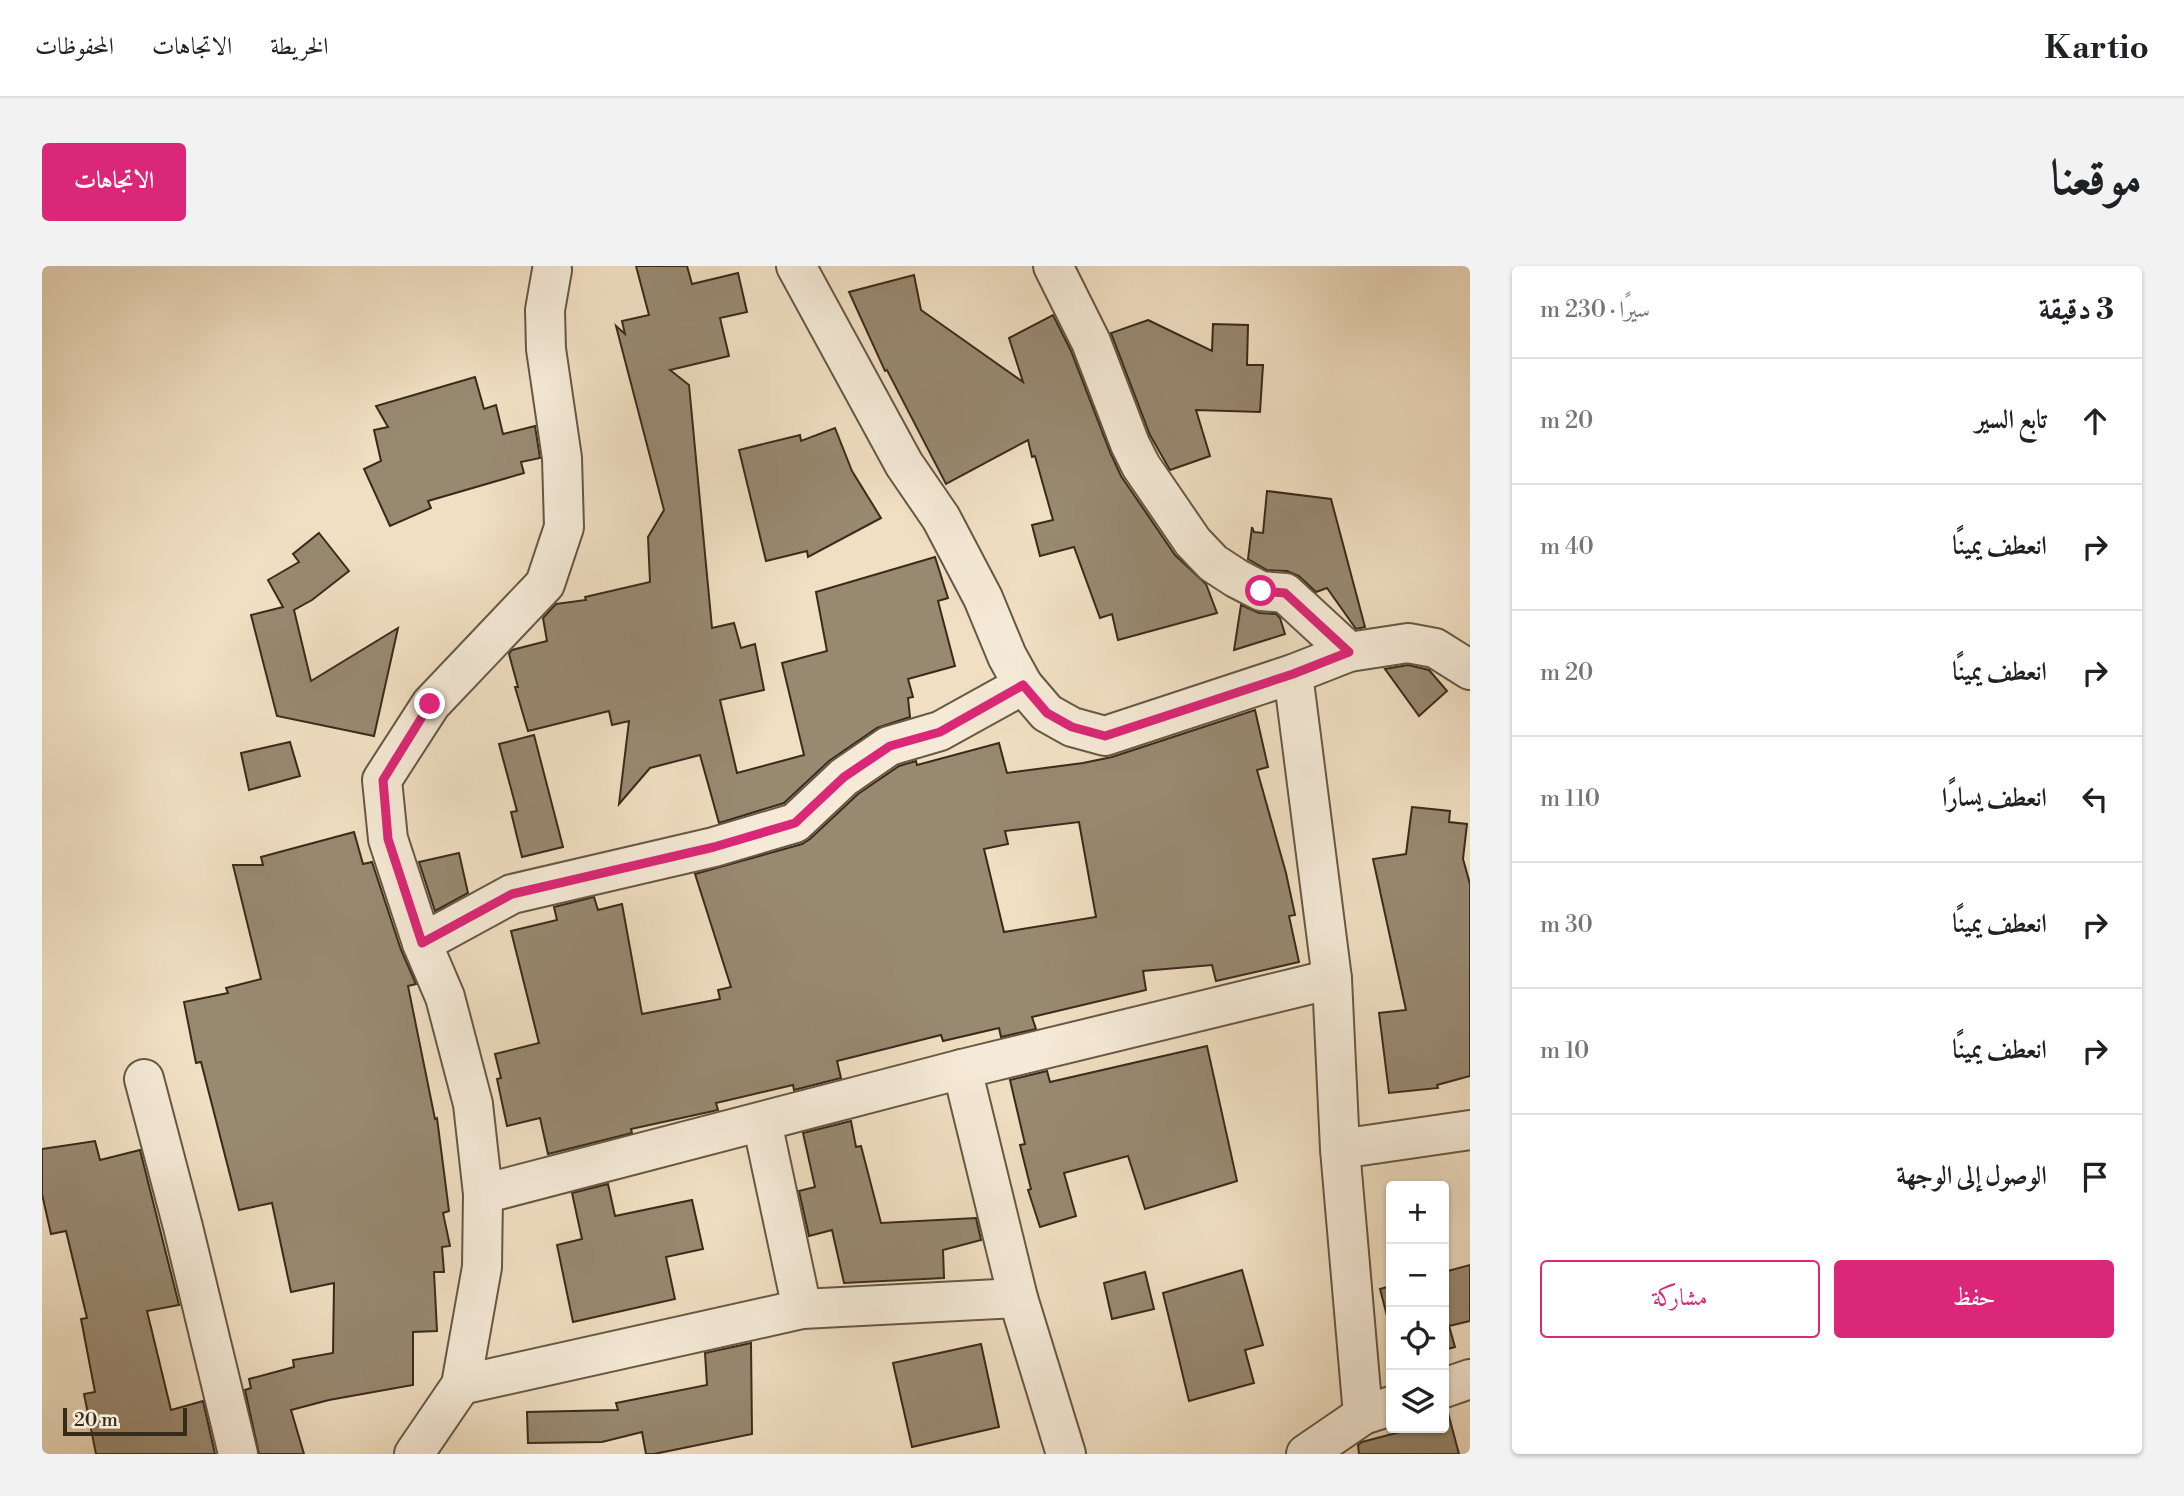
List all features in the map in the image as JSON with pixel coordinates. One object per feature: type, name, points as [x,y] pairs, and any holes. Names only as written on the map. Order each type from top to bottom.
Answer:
[{"type":"street","points":[[796,266],[904,464],[941,518],[983,598],[1007,656],[1023,685],[1047,713],[1072,727],[1105,736],[1293,674],[1349,652],[1408,643],[1435,648],[1470,670]]},
{"type":"street","points":[[1054,266],[1091,342],[1141,466],[1193,542],[1213,563],[1236,578],[1261,591],[1285,593],[1349,652]]},
{"type":"street","points":[[414,1454],[461,1385],[474,1322],[481,1266],[483,1194],[473,1104],[446,997],[422,943],[388,839],[383,780],[430,704],[545,584],[564,527],[562,458],[546,349],[545,310],[552,270]]},
{"type":"street","points":[[1293,674],[1332,979],[1340,1149],[1377,1411],[1306,1454]]},
{"type":"street","points":[[422,943],[512,894],[714,847],[795,823],[844,777],[890,746],[940,732],[1023,685]]},
{"type":"street","points":[[483,1194],[962,1069],[1332,979]]},
{"type":"street","points":[[962,1069],[1018,1298],[1066,1454]]},
{"type":"street","points":[[144,1079],[238,1454]]},
{"type":"street","points":[[762,1122],[802,1309]]},
{"type":"street","points":[[1340,1149],[1470,1130]]},
{"type":"street","points":[[461,1385],[802,1309],[1018,1298]]},
{"type":"street","points":[[1449,1386],[1470,1379]]},
{"type":"building","points":[[636,266],[687,266],[692,284],[738,273],[747,312],[720,318],[729,356],[670,370],[689,385],[712,628],[734,623],[741,648],[755,644],[764,690],[720,700],[737,773],[804,755],[782,663],[827,651],[816,592],[935,557],[948,598],[938,601],[955,666],[908,679],[913,697],[908,698],[910,717],[877,728],[829,761],[784,803],[719,823],[700,755],[650,768],[619,804],[629,721],[612,725],[609,711],[528,731],[509,654],[512,650],[547,641],[543,618],[556,604],[586,600],[585,597],[650,582],[648,537],[664,510],[616,326],[625,334],[622,321],[649,315]]},
{"type":"building","points":[[914,275],[921,310],[1023,382],[1009,338],[1053,315],[1071,351],[1121,476],[1175,555],[1206,584],[1217,613],[1118,640],[1112,614],[1100,618],[1074,547],[1040,556],[1032,525],[1053,520],[1028,440],[946,484],[887,370],[885,371],[849,292]]},
{"type":"building","points":[[1148,320],[1212,351],[1213,324],[1248,325],[1247,365],[1263,365],[1260,412],[1196,410],[1210,456],[1170,470],[1150,435],[1111,333]]},
{"type":"building","points":[[475,377],[484,409],[496,405],[503,434],[535,426],[540,458],[521,462],[524,473],[428,501],[431,508],[390,526],[364,469],[381,461],[374,430],[388,427],[376,406]]},
{"type":"building","points":[[835,428],[852,471],[881,518],[808,557],[807,551],[766,561],[739,450],[800,435],[801,441]]},
{"type":"building","points":[[1267,491],[1331,499],[1365,627],[1356,629],[1327,588],[1316,592],[1299,576],[1287,571],[1267,570],[1248,559],[1252,527],[1254,532],[1263,533]]},
{"type":"building","points":[[319,533],[349,571],[312,600],[294,610],[311,681],[398,628],[374,736],[277,716],[251,615],[283,607],[268,580],[299,562],[293,554]]},
{"type":"building","points":[[1241,605],[1259,613],[1276,614],[1285,634],[1234,650]]},
{"type":"building","points":[[1408,665],[1429,670],[1447,691],[1419,716],[1385,669]]},
{"type":"building","points":[[1255,710],[1268,767],[1257,770],[1286,873],[1295,915],[1289,916],[1299,962],[1216,981],[1212,965],[1143,971],[1146,990],[1032,1017],[1036,1029],[1001,1037],[999,1028],[943,1041],[941,1035],[837,1061],[841,1078],[794,1090],[793,1085],[716,1103],[718,1110],[631,1129],[632,1133],[548,1154],[540,1118],[507,1126],[497,1079],[501,1078],[495,1054],[539,1043],[511,931],[557,920],[554,907],[594,897],[598,910],[622,904],[642,1014],[720,999],[718,990],[731,987],[695,874],[802,844],[858,794],[899,766],[916,761],[917,765],[999,743],[1007,773],[1112,757]],"holes":[[[1079,822],[1096,917],[1004,932],[984,849],[1008,844],[1005,831]]]},
{"type":"building","points":[[534,735],[563,847],[522,857],[511,812],[517,811],[499,744]]},
{"type":"building","points":[[290,742],[300,776],[249,790],[241,753]]},
{"type":"building","points":[[1412,807],[1450,811],[1449,822],[1467,824],[1463,859],[1470,884],[1470,1076],[1437,1085],[1438,1088],[1389,1093],[1379,1013],[1406,1010],[1373,859],[1406,854]]},
{"type":"building","points":[[354,832],[363,864],[372,862],[401,950],[416,984],[408,986],[435,1119],[437,1118],[449,1211],[443,1213],[450,1246],[442,1247],[444,1272],[434,1272],[437,1331],[413,1332],[413,1385],[329,1400],[291,1410],[304,1454],[259,1454],[245,1390],[251,1388],[249,1379],[294,1367],[293,1360],[333,1353],[334,1283],[291,1292],[272,1203],[239,1210],[201,1062],[196,1063],[184,1002],[228,993],[226,988],[261,979],[233,865],[263,865],[261,857]]},
{"type":"building","points":[[459,853],[468,893],[435,911],[419,862]]},
{"type":"building","points":[[1207,1046],[1237,1181],[1145,1209],[1128,1156],[1064,1173],[1076,1216],[1040,1227],[1028,1190],[1031,1189],[1020,1145],[1025,1144],[1010,1080],[1047,1071],[1050,1082]]},
{"type":"building","points":[[851,1121],[856,1147],[861,1146],[881,1223],[976,1218],[981,1240],[943,1250],[944,1278],[844,1283],[832,1230],[809,1236],[799,1191],[815,1187],[803,1133]]},
{"type":"building","points":[[95,1141],[100,1160],[140,1150],[179,1305],[147,1311],[171,1410],[203,1401],[215,1454],[96,1454],[84,1394],[95,1392],[81,1319],[87,1318],[66,1231],[51,1234],[42,1194],[42,1149]]},
{"type":"building","points":[[608,1184],[615,1216],[692,1200],[703,1249],[666,1257],[675,1299],[573,1322],[557,1245],[582,1239],[572,1193]]},
{"type":"building","points":[[1470,1265],[1470,1321],[1449,1326],[1449,1307],[1449,1271]]},
{"type":"building","points":[[1242,1270],[1263,1345],[1245,1350],[1254,1383],[1189,1401],[1163,1293]]},
{"type":"building","points":[[1145,1272],[1154,1309],[1112,1319],[1104,1283]]},
{"type":"building","points":[[1386,1287],[1386,1312],[1380,1289]]},
{"type":"building","points":[[1449,1326],[1455,1347],[1449,1349]]},
{"type":"building","points":[[751,1343],[752,1434],[654,1454],[646,1454],[642,1432],[602,1442],[528,1443],[527,1412],[618,1410],[616,1403],[707,1385],[705,1353]]},
{"type":"building","points":[[981,1344],[999,1427],[912,1447],[893,1363]]},
{"type":"building","points":[[1449,1416],[1459,1454],[1359,1454],[1358,1445],[1396,1433],[1449,1433]]},
{"type":"route","points":[[430,704],[383,780],[388,839],[422,943],[512,894],[714,847],[795,823],[844,777],[890,746],[940,732],[1023,685],[1047,713],[1072,727],[1105,736],[1130,730],[1293,674],[1349,652],[1285,593],[1261,591]]}]
